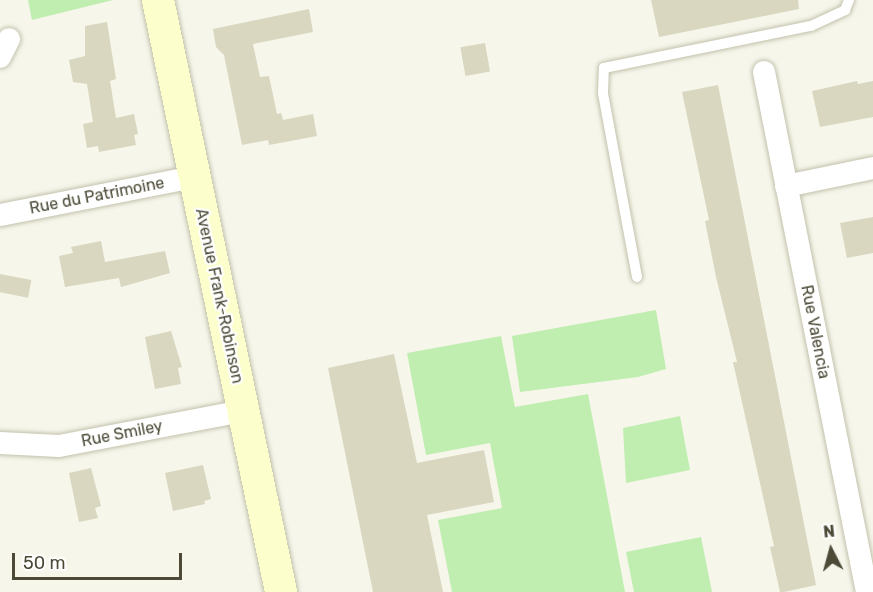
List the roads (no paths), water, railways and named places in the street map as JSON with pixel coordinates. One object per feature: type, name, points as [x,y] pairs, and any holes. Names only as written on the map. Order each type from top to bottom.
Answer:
[{"type":"main road","name":"Avenue Frank-Robinson","points":[[158,0],[281,592]]},
{"type":"street","name":"Rue Valencia","points":[[764,72],[867,592]]},
{"type":"street","points":[[786,186],[873,168]]},
{"type":"street","name":"Rue du Patrimoine","points":[[0,215],[194,177]]},
{"type":"street","name":"Rue Smiley","points":[[0,443],[58,446],[243,411]]},
{"type":"lane","points":[[637,277],[603,93],[603,68],[811,26],[845,10],[849,0]]}]
